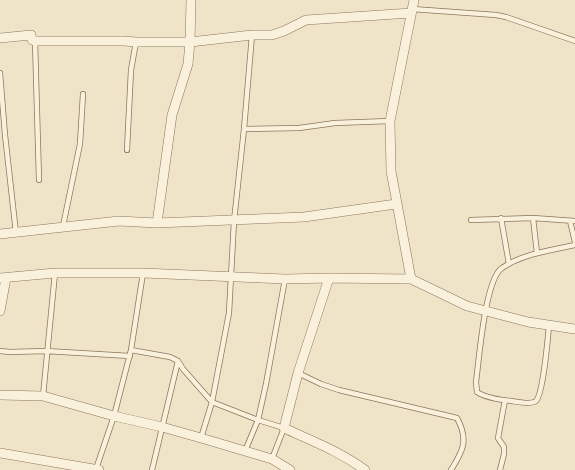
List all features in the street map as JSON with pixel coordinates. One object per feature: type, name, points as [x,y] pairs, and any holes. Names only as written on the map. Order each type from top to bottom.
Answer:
[{"type":"street","points":[[157,223],[171,122],[188,64],[191,0]]},
{"type":"street","points":[[0,38],[31,35],[32,40],[35,41],[190,42],[252,35],[272,35],[306,20],[413,7],[390,121],[391,171],[411,279]]},
{"type":"street","points":[[0,234],[120,221],[157,223],[304,217],[396,204]]},
{"type":"street","points":[[0,312],[3,278],[54,273],[143,273],[285,279],[411,279],[467,306],[528,322],[575,329]]},
{"type":"street","points":[[329,278],[298,373],[284,428],[330,448],[352,460],[365,470]]},
{"type":"street","points":[[0,395],[43,396],[246,451],[272,459],[290,470]]},
{"type":"street","points":[[0,453],[97,470]]},
{"type":"lane","points":[[413,7],[501,16],[575,41]]},
{"type":"lane","points":[[202,438],[212,402],[229,313],[234,221],[252,35]]},
{"type":"lane","points":[[35,41],[39,180]]},
{"type":"lane","points":[[128,150],[131,70],[136,42]]},
{"type":"lane","points":[[0,73],[16,233]]},
{"type":"lane","points":[[63,226],[80,144],[83,94]]},
{"type":"lane","points":[[244,129],[299,128],[335,124],[390,121]]},
{"type":"lane","points":[[501,218],[509,264]]},
{"type":"lane","points":[[534,218],[537,253]]},
{"type":"lane","points":[[471,220],[534,218],[572,221],[575,242]]},
{"type":"lane","points":[[549,325],[546,361],[539,395],[536,401],[531,403],[505,400],[481,395],[477,392],[476,387],[486,310],[496,274],[501,268],[537,253],[575,245]]},
{"type":"lane","points":[[43,396],[54,273]]},
{"type":"lane","points":[[97,470],[114,416],[130,356],[143,273]]},
{"type":"lane","points":[[246,451],[258,420],[272,357],[285,279]]},
{"type":"lane","points":[[0,350],[10,352],[46,351],[130,356]]},
{"type":"lane","points":[[131,350],[170,357],[178,361],[183,369],[212,402],[258,420],[284,428],[272,459]]},
{"type":"lane","points":[[152,470],[178,361]]},
{"type":"lane","points":[[298,373],[321,384],[339,390],[457,418],[462,426],[464,444],[462,453],[451,470]]},
{"type":"lane","points":[[500,470],[504,447],[498,438],[505,400]]}]
